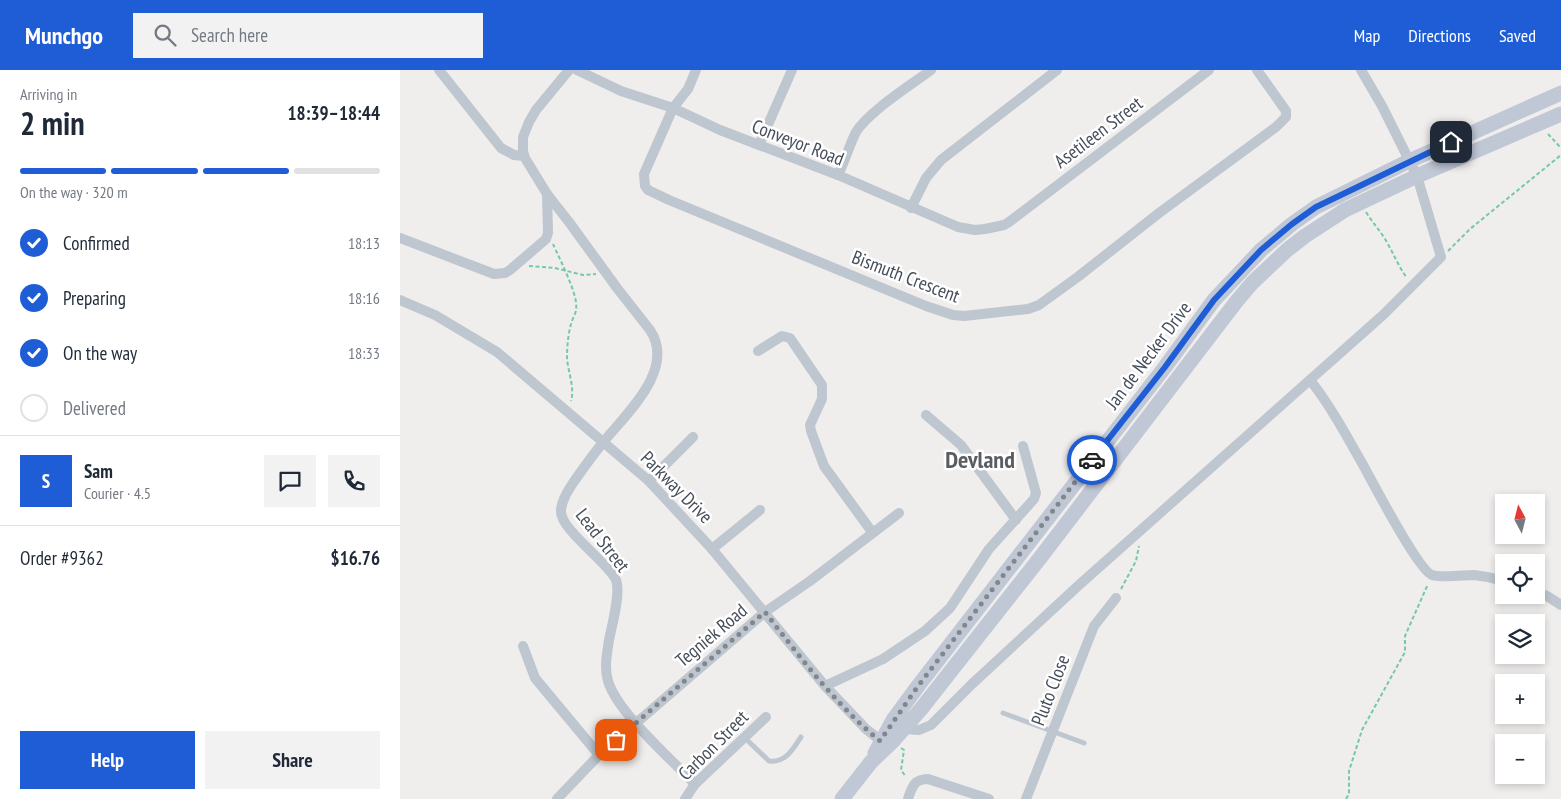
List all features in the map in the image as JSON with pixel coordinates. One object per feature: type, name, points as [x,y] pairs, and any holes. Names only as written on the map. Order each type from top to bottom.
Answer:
[{"type":"main road","name":"Jan de Necker Drive","points":[[842,799],[887,743],[918,686],[1165,367],[1214,300],[1261,250],[1316,207],[1409,161],[1561,93]]},
{"type":"main road","name":"Jan de Necker Drive","points":[[887,743],[905,729],[1040,558],[1236,302],[1252,283],[1287,250],[1313,230],[1360,203],[1417,176],[1561,114]]},
{"type":"street","points":[[439,70],[501,148],[514,155],[524,156]]},
{"type":"street","points":[[569,70],[536,110],[529,122],[523,138],[524,156],[533,174],[547,194],[570,222],[607,275],[654,336],[657,356],[649,385],[631,410],[604,441]]},
{"type":"street","name":"Conveyor Road","points":[[577,70],[621,91],[673,108],[720,130],[838,175],[958,228],[975,230],[996,227],[1009,222]]},
{"type":"street","points":[[673,108],[688,89],[696,70]]},
{"type":"street","points":[[759,145],[792,70]]},
{"type":"street","points":[[838,175],[856,132],[861,125],[872,114],[930,70]]},
{"type":"street","points":[[911,208],[926,178],[941,160],[1057,70]]},
{"type":"street","name":"Asetileen Street","points":[[1009,222],[1208,70]]},
{"type":"street","name":"Bismuth Crescent","points":[[673,108],[644,174],[645,186],[648,190],[926,306],[953,315],[964,316],[1028,309],[1038,305],[1276,127],[1286,117],[1286,111],[1257,70]]},
{"type":"street","points":[[905,729],[919,730],[931,725],[993,664],[1383,314],[1441,257],[1417,176],[1361,70]]},
{"type":"street","points":[[400,238],[494,274],[505,273],[517,266],[546,239],[548,233],[547,194]]},
{"type":"street","name":"Parkway Drive","points":[[400,300],[435,315],[497,352],[648,480],[712,549],[824,686],[866,729],[887,743]]},
{"type":"street","points":[[758,351],[782,336],[790,338],[822,385],[822,399],[810,424],[811,431],[824,466],[872,532]]},
{"type":"street","points":[[1310,380],[1424,569],[1432,575],[1475,575],[1495,579]]},
{"type":"street","points":[[926,415],[961,445],[1016,520]]},
{"type":"street","points":[[648,480],[693,437]]},
{"type":"street","name":"Lead Street","points":[[604,441],[570,487],[562,506],[561,515],[568,528],[607,568],[616,582],[616,597],[606,659],[608,680],[617,700],[635,723]]},
{"type":"street","points":[[824,686],[883,659],[925,631],[950,608],[989,549],[1034,499],[1036,493],[1023,446]]},
{"type":"street","points":[[712,549],[760,510]]},
{"type":"street","name":"Tegniek Road","points":[[558,799],[599,755],[765,612],[810,581],[900,512]]},
{"type":"street","points":[[1545,595],[1561,606]]},
{"type":"street","name":"Pluto Close","points":[[1026,799],[1094,626],[1116,598]]},
{"type":"street","points":[[523,646],[535,678],[599,755]]},
{"type":"street","name":"Carbon Street","points":[[685,799],[695,784],[766,717]]},
{"type":"street","points":[[635,723],[695,784]]},
{"type":"street","points":[[908,799],[914,783],[928,779],[989,799]]},
{"type":"lane","points":[[1003,713],[1084,742]]},
{"type":"lane","points":[[745,737],[769,761],[773,762],[787,757],[801,737]]},
{"type":"path","points":[[1541,123],[1554,142],[1561,148]]},
{"type":"path","points":[[1441,257],[1470,229],[1561,155]]},
{"type":"path","points":[[1360,203],[1384,236],[1401,270],[1414,285]]},
{"type":"path","points":[[548,233],[565,271],[577,308],[571,323],[569,338],[567,358],[572,398],[566,411]]},
{"type":"path","points":[[517,266],[555,268],[583,275],[607,275]]},
{"type":"path","points":[[1116,598],[1136,561],[1140,531]]},
{"type":"path","points":[[1346,799],[1349,794],[1348,771],[1362,730],[1405,652],[1405,636],[1432,575]]},
{"type":"path","points":[[887,743],[904,750],[901,770],[914,783]]},
{"type":"way so far","points":[[616,740],[765,612],[824,686],[880,741],[918,686],[1092,460]]},
{"type":"district","name":"Devland","points":[[980,459]]},
{"type":"route","points":[[1092,460],[1165,367],[1214,300],[1261,250],[1316,207],[1451,142]]}]
